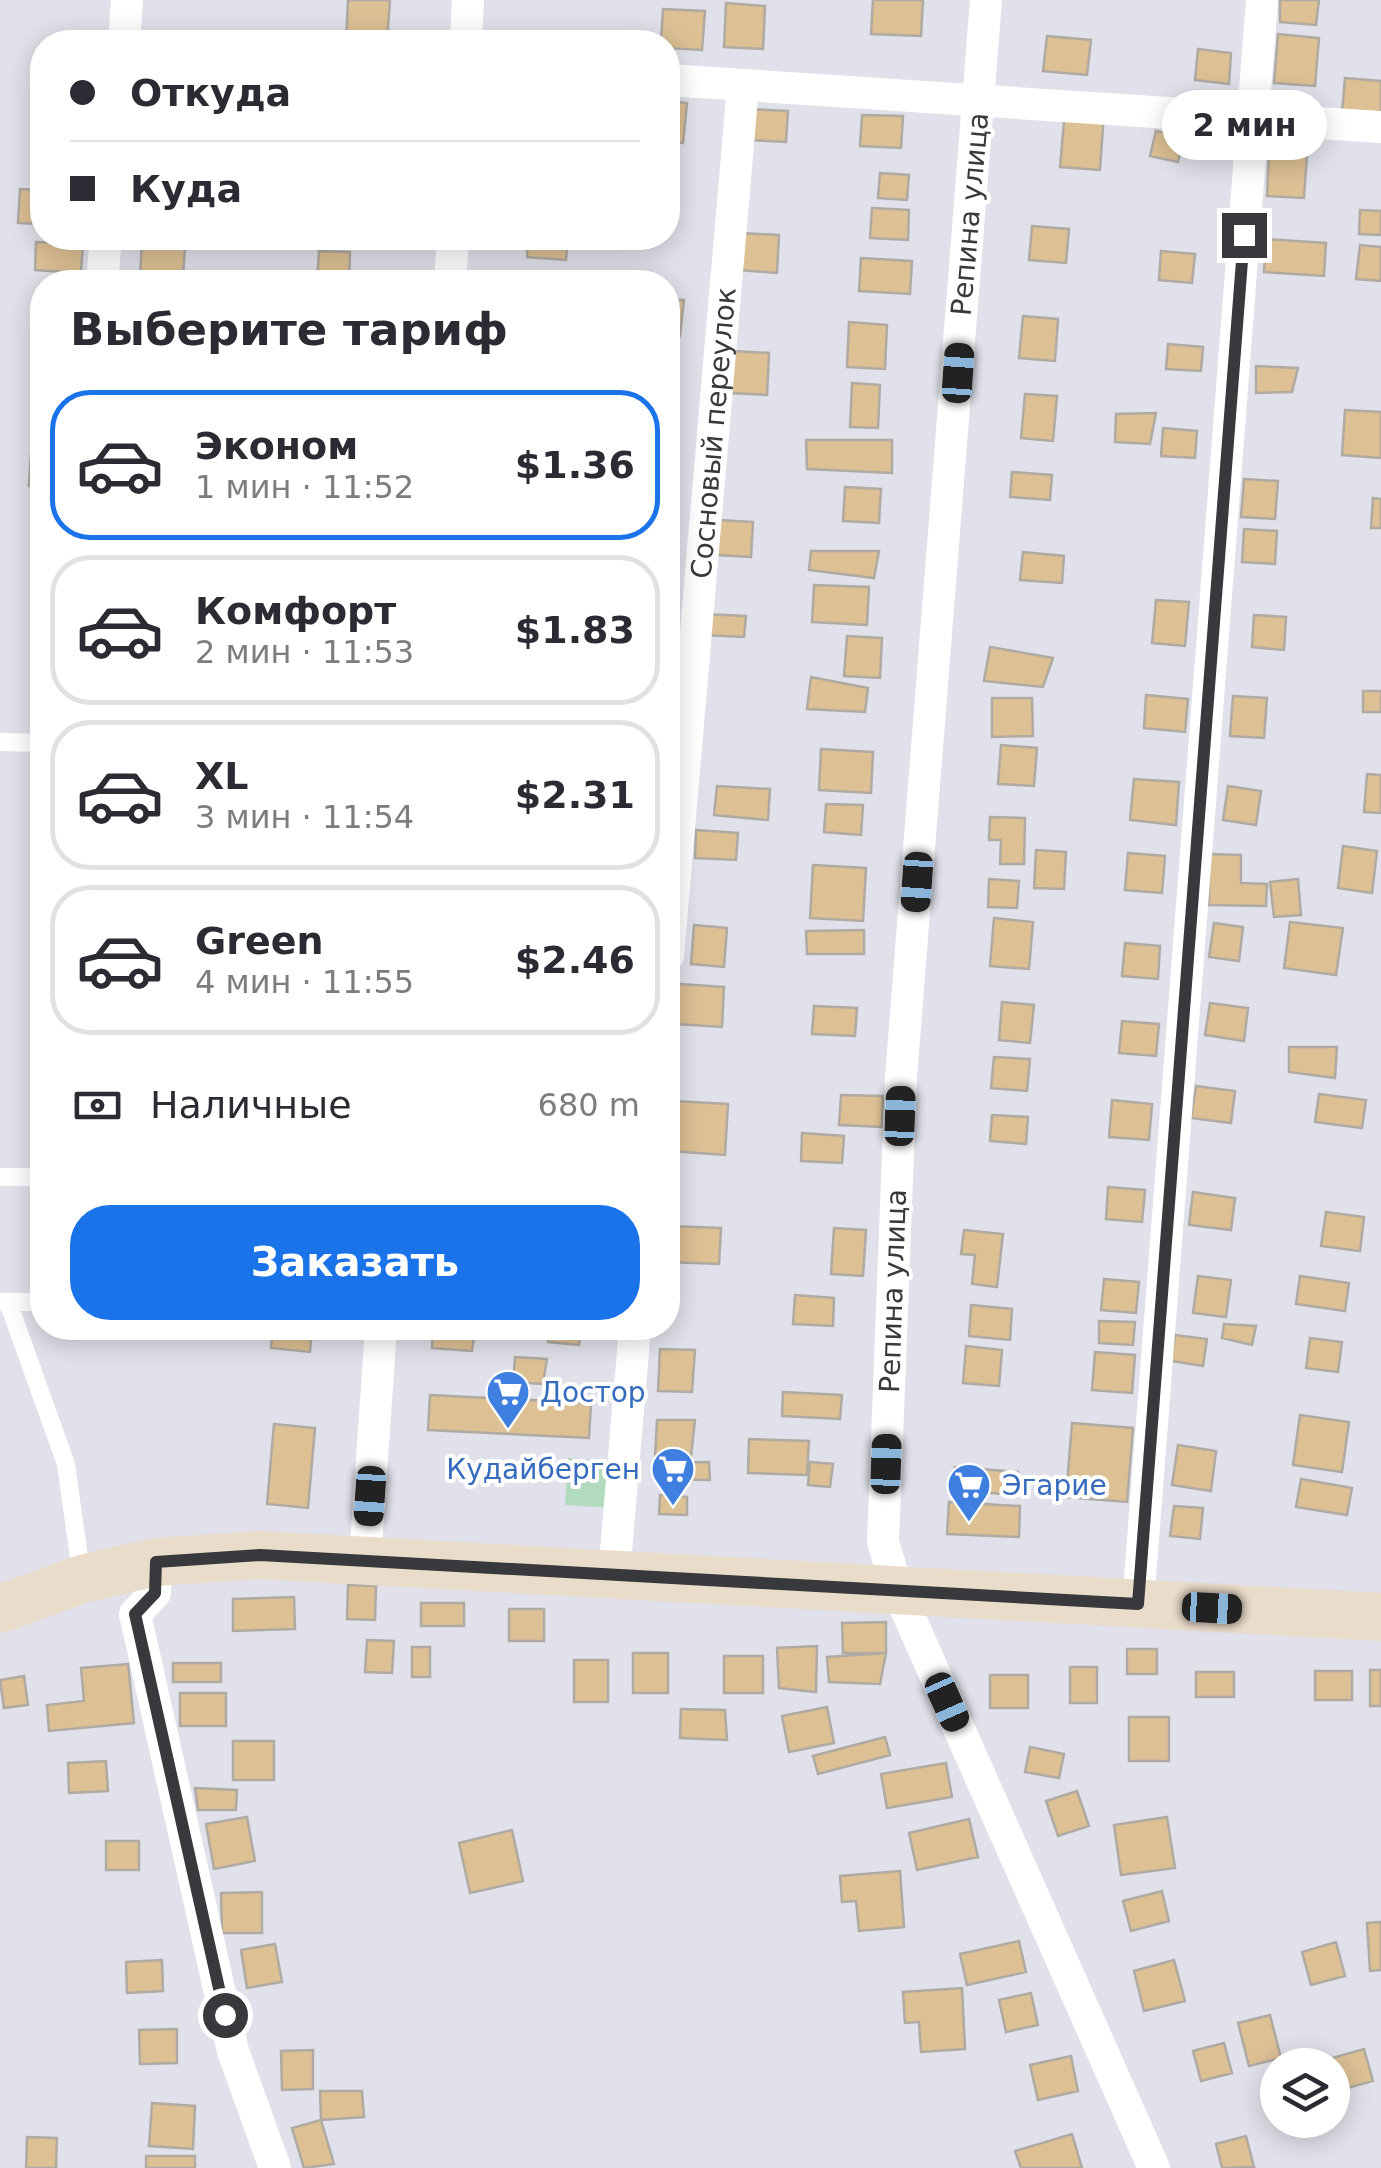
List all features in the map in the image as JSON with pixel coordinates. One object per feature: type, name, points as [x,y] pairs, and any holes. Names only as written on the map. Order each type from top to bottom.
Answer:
[{"type":"main road","points":[[0,1610],[82,1579],[156,1562],[260,1555],[1381,1617]]},
{"type":"street","points":[[125,30],[127,0]]},
{"type":"street","points":[[467,30],[468,0]]},
{"type":"street","name":"Репина улица","points":[[986,0],[901,1077],[883,1542],[896,1588],[1154,2168]]},
{"type":"street","points":[[1138,1604],[1262,0]]},
{"type":"street","points":[[680,81],[1381,127]]},
{"type":"street","name":"Сосновый переулок","points":[[680,817],[743,86]]},
{"type":"street","points":[[366,1561],[380,1340]]},
{"type":"street","points":[[614,1574],[635,1340]]},
{"type":"street","points":[[156,1562],[155,1593],[135,1614],[233,2051],[275,2168]]},
{"type":"lane","points":[[0,742],[30,743]]},
{"type":"lane","points":[[0,1177],[30,1177]]},
{"type":"lane","points":[[30,1302],[4,1302],[66,1464],[82,1579]]},
{"type":"green space","points":[[568,1458],[618,1462],[615,1508],[565,1505]]},
{"type":"building","points":[[348,0],[390,0],[388,30],[346,30]]},
{"type":"building","points":[[873,0],[923,0],[921,36],[871,34]]},
{"type":"building","points":[[1280,0],[1319,0],[1316,25],[1280,22]]},
{"type":"building","points":[[726,3],[765,6],[763,49],[724,47]]},
{"type":"building","points":[[663,9],[705,11],[702,50],[680,49],[680,30],[662,30]]},
{"type":"building","points":[[1278,34],[1319,38],[1315,86],[1274,83]]},
{"type":"building","points":[[1047,36],[1091,40],[1087,75],[1043,71]]},
{"type":"building","points":[[1198,49],[1231,53],[1229,84],[1195,80]]},
{"type":"building","points":[[1345,78],[1381,81],[1381,115],[1342,112]]},
{"type":"building","points":[[680,102],[687,103],[683,143],[680,143]]},
{"type":"building","points":[[750,109],[788,111],[786,142],[748,140]]},
{"type":"building","points":[[1065,110],[1104,113],[1100,170],[1060,167]]},
{"type":"building","points":[[862,115],[903,116],[901,148],[860,146]]},
{"type":"building","points":[[1156,131],[1184,137],[1178,162],[1150,156]]},
{"type":"building","points":[[1269,153],[1307,155],[1304,198],[1267,196]]},
{"type":"building","points":[[880,173],[909,175],[907,200],[878,198]]},
{"type":"building","points":[[20,189],[30,189],[30,224],[18,223]]},
{"type":"building","points":[[872,208],[909,210],[908,240],[870,238]]},
{"type":"building","points":[[1360,210],[1381,211],[1381,235],[1359,234]]},
{"type":"building","points":[[1032,226],[1069,229],[1066,263],[1029,260]]},
{"type":"building","points":[[741,233],[779,235],[777,273],[739,270]]},
{"type":"building","points":[[1266,239],[1326,243],[1324,276],[1264,272]]},
{"type":"building","points":[[1360,245],[1381,247],[1381,281],[1356,279]]},
{"type":"building","points":[[36,250],[83,250],[81,270],[35,270]]},
{"type":"building","points":[[142,250],[185,250],[183,270],[140,270]]},
{"type":"building","points":[[527,250],[567,250],[566,260],[527,257]]},
{"type":"building","points":[[319,251],[350,252],[349,270],[318,270]]},
{"type":"building","points":[[1161,251],[1195,254],[1192,283],[1159,280]]},
{"type":"building","points":[[861,258],[912,261],[910,294],[859,291]]},
{"type":"building","points":[[680,300],[684,300],[680,336]]},
{"type":"building","points":[[1023,316],[1058,319],[1055,361],[1019,358]]},
{"type":"building","points":[[849,322],[887,325],[885,369],[847,367]]},
{"type":"building","points":[[1168,344],[1203,347],[1201,371],[1166,369]]},
{"type":"building","points":[[732,351],[769,353],[767,395],[730,393]]},
{"type":"building","points":[[1256,366],[1298,368],[1292,392],[1256,393]]},
{"type":"building","points":[[852,383],[880,385],[878,428],[850,427]]},
{"type":"building","points":[[1025,394],[1057,396],[1053,441],[1021,438]]},
{"type":"building","points":[[1345,410],[1381,412],[1381,458],[1342,455]]},
{"type":"building","points":[[1156,413],[1150,444],[1115,442],[1116,414]]},
{"type":"building","points":[[1163,428],[1197,431],[1195,458],[1161,456]]},
{"type":"building","points":[[806,440],[892,440],[892,473],[807,469]]},
{"type":"building","points":[[1012,472],[1052,475],[1050,500],[1010,497]]},
{"type":"building","points":[[1244,479],[1278,481],[1275,519],[1241,517]]},
{"type":"building","points":[[845,487],[881,489],[879,523],[843,521]]},
{"type":"building","points":[[1373,498],[1381,499],[1381,528],[1371,528]]},
{"type":"building","points":[[717,520],[753,522],[751,557],[715,555]]},
{"type":"building","points":[[1244,529],[1277,531],[1275,564],[1242,562]]},
{"type":"building","points":[[811,551],[879,551],[874,578],[809,570]]},
{"type":"building","points":[[1023,552],[1064,556],[1062,583],[1020,580]]},
{"type":"building","points":[[814,585],[869,587],[867,625],[812,622]]},
{"type":"building","points":[[1156,600],[1189,602],[1185,646],[1152,643]]},
{"type":"building","points":[[704,614],[746,616],[744,637],[703,635]]},
{"type":"building","points":[[1254,615],[1286,617],[1284,650],[1252,647]]},
{"type":"building","points":[[847,636],[882,638],[880,678],[844,676]]},
{"type":"building","points":[[990,647],[1053,658],[1043,687],[984,681]]},
{"type":"building","points":[[811,677],[868,688],[865,712],[807,709]]},
{"type":"building","points":[[1363,691],[1381,691],[1381,712],[1363,712]]},
{"type":"building","points":[[1146,695],[1188,699],[1185,732],[1144,728]]},
{"type":"building","points":[[1233,696],[1267,698],[1264,738],[1230,736]]},
{"type":"building","points":[[992,698],[1032,698],[1033,736],[992,737]]},
{"type":"building","points":[[1001,745],[1037,748],[1034,786],[998,784]]},
{"type":"building","points":[[821,749],[873,752],[871,793],[819,790]]},
{"type":"building","points":[[1367,774],[1381,775],[1381,813],[1364,812]]},
{"type":"building","points":[[1134,779],[1179,782],[1176,825],[1130,820]]},
{"type":"building","points":[[717,786],[770,789],[768,820],[714,815]]},
{"type":"building","points":[[1228,786],[1261,791],[1256,825],[1223,820]]},
{"type":"building","points":[[826,804],[863,805],[861,835],[824,832]]},
{"type":"building","points":[[990,817],[1025,818],[1024,864],[1000,864],[1001,840],[989,840]]},
{"type":"building","points":[[696,830],[738,833],[736,860],[695,858]]},
{"type":"building","points":[[1343,846],[1377,851],[1372,893],[1338,888]]},
{"type":"building","points":[[1036,850],[1066,852],[1064,889],[1034,888]]},
{"type":"building","points":[[1128,853],[1165,856],[1162,893],[1125,890]]},
{"type":"building","points":[[1209,854],[1241,855],[1241,883],[1267,884],[1266,906],[1209,905]]},
{"type":"building","points":[[813,865],[866,868],[863,921],[810,918]]},
{"type":"building","points":[[989,879],[1019,881],[1017,908],[988,907]]},
{"type":"building","points":[[1298,879],[1301,915],[1274,917],[1270,882]]},
{"type":"building","points":[[994,918],[1033,922],[1029,969],[990,966]]},
{"type":"building","points":[[1290,922],[1343,928],[1336,975],[1284,968]]},
{"type":"building","points":[[1214,923],[1243,927],[1239,961],[1209,957]]},
{"type":"building","points":[[694,925],[727,928],[724,967],[691,964]]},
{"type":"building","points":[[864,930],[864,954],[807,954],[806,931]]},
{"type":"building","points":[[1125,943],[1160,946],[1158,979],[1122,976]]},
{"type":"building","points":[[680,984],[724,987],[722,1027],[680,1024]]},
{"type":"building","points":[[1002,1002],[1034,1005],[1030,1043],[999,1040]]},
{"type":"building","points":[[1210,1003],[1248,1008],[1244,1041],[1205,1035]]},
{"type":"building","points":[[814,1006],[857,1008],[855,1036],[812,1034]]},
{"type":"building","points":[[1122,1021],[1159,1024],[1156,1056],[1119,1053]]},
{"type":"building","points":[[1289,1047],[1337,1047],[1335,1078],[1289,1072]]},
{"type":"building","points":[[994,1057],[1030,1059],[1027,1091],[991,1088]]},
{"type":"building","points":[[1196,1086],[1235,1091],[1231,1123],[1191,1118]]},
{"type":"building","points":[[1319,1094],[1366,1100],[1362,1128],[1315,1122]]},
{"type":"building","points":[[841,1095],[883,1096],[882,1127],[839,1125]]},
{"type":"building","points":[[1112,1100],[1152,1104],[1149,1140],[1109,1137]]},
{"type":"building","points":[[680,1101],[728,1104],[725,1155],[680,1152]]},
{"type":"building","points":[[992,1115],[1028,1117],[1026,1144],[990,1141]]},
{"type":"building","points":[[802,1133],[844,1136],[842,1163],[801,1161]]},
{"type":"building","points":[[1108,1187],[1145,1190],[1142,1222],[1106,1219]]},
{"type":"building","points":[[1193,1192],[1235,1198],[1231,1230],[1189,1225]]},
{"type":"building","points":[[1326,1212],[1364,1217],[1360,1251],[1321,1246]]},
{"type":"building","points":[[680,1226],[721,1228],[719,1264],[680,1262]]},
{"type":"building","points":[[834,1228],[866,1230],[863,1276],[831,1274]]},
{"type":"building","points":[[964,1230],[1003,1234],[997,1287],[972,1284],[975,1255],[961,1254]]},
{"type":"building","points":[[1198,1276],[1231,1280],[1226,1317],[1193,1313]]},
{"type":"building","points":[[1300,1276],[1349,1283],[1345,1311],[1296,1304]]},
{"type":"building","points":[[1104,1279],[1139,1282],[1136,1313],[1101,1310]]},
{"type":"building","points":[[795,1295],[834,1298],[833,1326],[793,1324]]},
{"type":"building","points":[[971,1305],[1012,1309],[1010,1340],[969,1336]]},
{"type":"building","points":[[1099,1321],[1135,1322],[1133,1345],[1099,1343]]},
{"type":"building","points":[[1224,1324],[1256,1326],[1252,1345],[1222,1338]]},
{"type":"building","points":[[1175,1335],[1207,1339],[1203,1366],[1171,1361]]},
{"type":"building","points":[[1310,1338],[1342,1342],[1338,1372],[1306,1368]]},
{"type":"building","points":[[272,1340],[311,1340],[310,1352],[271,1348]]},
{"type":"building","points":[[432,1340],[473,1340],[472,1351],[432,1348]]},
{"type":"building","points":[[548,1340],[580,1340],[579,1345]]},
{"type":"building","points":[[966,1346],[1002,1350],[999,1386],[963,1383]]},
{"type":"building","points":[[660,1349],[695,1350],[692,1392],[658,1391]]},
{"type":"building","points":[[1095,1352],[1135,1355],[1132,1393],[1092,1390]]},
{"type":"building","points":[[515,1357],[547,1359],[543,1384],[513,1382]]},
{"type":"building","points":[[783,1392],[842,1395],[840,1419],[782,1416]]},
{"type":"building","points":[[430,1395],[591,1403],[589,1438],[428,1430]]},
{"type":"building","points":[[1300,1415],[1349,1422],[1342,1472],[1293,1465]]},
{"type":"building","points":[[657,1420],[695,1420],[691,1456],[655,1456]]},
{"type":"building","points":[[1072,1423],[1133,1428],[1127,1502],[1066,1497]]},
{"type":"building","points":[[274,1424],[315,1428],[308,1508],[267,1504]]},
{"type":"building","points":[[749,1439],[809,1441],[807,1475],[748,1473]]},
{"type":"building","points":[[1178,1445],[1216,1451],[1211,1491],[1172,1485]]},
{"type":"building","points":[[709,1462],[710,1480],[656,1479],[657,1463]]},
{"type":"building","points":[[810,1462],[833,1464],[830,1487],[808,1485]]},
{"type":"building","points":[[955,1467],[1018,1472],[1016,1495],[953,1490]]},
{"type":"building","points":[[1301,1479],[1352,1488],[1347,1515],[1296,1507]]},
{"type":"building","points":[[660,1495],[687,1497],[687,1515],[659,1514]]},
{"type":"building","points":[[949,1502],[1020,1506],[1019,1537],[947,1534]]},
{"type":"building","points":[[1174,1506],[1203,1508],[1200,1539],[1170,1536]]},
{"type":"building","points":[[348,1585],[376,1586],[375,1620],[347,1619]]},
{"type":"building","points":[[294,1597],[295,1629],[233,1631],[233,1599]]},
{"type":"building","points":[[421,1603],[464,1603],[464,1626],[421,1626]]},
{"type":"building","points":[[509,1609],[544,1609],[544,1641],[509,1641]]},
{"type":"building","points":[[886,1622],[886,1653],[843,1653],[842,1623]]},
{"type":"building","points":[[367,1640],[394,1641],[392,1673],[365,1672]]},
{"type":"building","points":[[817,1646],[816,1692],[779,1688],[777,1648]]},
{"type":"building","points":[[412,1647],[430,1647],[430,1677],[412,1677]]},
{"type":"building","points":[[1127,1649],[1157,1649],[1157,1674],[1127,1674]]},
{"type":"building","points":[[633,1653],[668,1653],[668,1693],[633,1693]]},
{"type":"building","points":[[886,1653],[880,1684],[829,1682],[827,1657]]},
{"type":"building","points":[[724,1656],[763,1656],[763,1693],[724,1693]]},
{"type":"building","points":[[574,1660],[608,1660],[608,1702],[574,1702]]},
{"type":"building","points":[[173,1663],[221,1663],[221,1682],[173,1682]]},
{"type":"building","points":[[128,1664],[134,1723],[49,1731],[47,1705],[84,1701],[81,1668]]},
{"type":"building","points":[[1070,1667],[1097,1667],[1097,1703],[1070,1703]]},
{"type":"building","points":[[1370,1670],[1381,1670],[1381,1706],[1370,1706]]},
{"type":"building","points":[[1315,1671],[1352,1671],[1352,1700],[1315,1700]]},
{"type":"building","points":[[1196,1672],[1234,1672],[1234,1697],[1196,1697]]},
{"type":"building","points":[[990,1675],[1028,1675],[1028,1708],[990,1708]]},
{"type":"building","points":[[24,1676],[28,1705],[4,1708],[0,1680]]},
{"type":"building","points":[[180,1693],[226,1693],[226,1726],[180,1726]]},
{"type":"building","points":[[827,1707],[834,1743],[789,1752],[782,1716]]},
{"type":"building","points":[[681,1709],[725,1710],[727,1740],[680,1738]]},
{"type":"building","points":[[1129,1717],[1169,1717],[1169,1761],[1129,1761]]},
{"type":"building","points":[[885,1737],[890,1755],[818,1774],[813,1756]]},
{"type":"building","points":[[233,1741],[274,1741],[274,1780],[233,1780]]},
{"type":"building","points":[[1030,1747],[1064,1754],[1059,1778],[1025,1772]]},
{"type":"building","points":[[106,1761],[108,1791],[69,1793],[68,1763]]},
{"type":"building","points":[[946,1763],[952,1797],[887,1808],[881,1774]]},
{"type":"building","points":[[195,1788],[237,1790],[236,1810],[198,1810]]},
{"type":"building","points":[[1077,1791],[1089,1826],[1058,1836],[1046,1801]]},
{"type":"building","points":[[247,1817],[255,1861],[214,1869],[206,1824]]},
{"type":"building","points":[[1167,1817],[1175,1868],[1121,1875],[1114,1825]]},
{"type":"building","points":[[969,1819],[978,1857],[917,1870],[909,1833]]},
{"type":"building","points":[[512,1830],[523,1881],[470,1893],[459,1843]]},
{"type":"building","points":[[106,1841],[139,1841],[139,1870],[106,1870]]},
{"type":"building","points":[[900,1871],[904,1927],[859,1931],[856,1901],[842,1902],[840,1876]]},
{"type":"building","points":[[1162,1891],[1169,1921],[1131,1931],[1123,1901]]},
{"type":"building","points":[[262,1892],[262,1933],[222,1933],[221,1893]]},
{"type":"building","points":[[1381,1922],[1381,1970],[1370,1971],[1367,1923]]},
{"type":"building","points":[[1019,1941],[1026,1972],[967,1985],[960,1954]]},
{"type":"building","points":[[1336,1942],[1345,1976],[1311,1985],[1302,1952]]},
{"type":"building","points":[[275,1944],[282,1982],[247,1988],[241,1950]]},
{"type":"building","points":[[162,1960],[163,1991],[127,1993],[126,1962]]},
{"type":"building","points":[[1174,1960],[1185,2001],[1144,2011],[1134,1971]]},
{"type":"building","points":[[962,1988],[965,2049],[921,2052],[919,2022],[905,2023],[903,1992]]},
{"type":"building","points":[[1031,1993],[1038,2025],[1006,2032],[999,2000]]},
{"type":"building","points":[[1270,2015],[1278,2048],[1260,2048],[1260,2063],[1249,2066],[1238,2023]]},
{"type":"building","points":[[177,2029],[177,2063],[140,2064],[139,2030]]},
{"type":"building","points":[[1224,2043],[1232,2073],[1201,2081],[1193,2051]]},
{"type":"building","points":[[1364,2049],[1373,2081],[1350,2087],[1350,2053]]},
{"type":"building","points":[[313,2050],[313,2089],[282,2090],[281,2051]]},
{"type":"building","points":[[1071,2056],[1078,2091],[1038,2100],[1030,2065]]},
{"type":"building","points":[[320,2091],[362,2091],[364,2117],[321,2120]]},
{"type":"building","points":[[152,2103],[195,2106],[193,2149],[149,2146]]},
{"type":"building","points":[[321,2120],[334,2164],[304,2168],[292,2128]]},
{"type":"building","points":[[1072,2134],[1082,2168],[1021,2168],[1015,2151]]},
{"type":"building","points":[[1246,2136],[1254,2167],[1222,2168],[1216,2144]]},
{"type":"building","points":[[27,2137],[57,2138],[56,2168],[26,2168]]},
{"type":"building","points":[[146,2156],[195,2156],[195,2168],[146,2168]]},
{"type":"place","name":"Достор","points":[[508,1430]]},
{"type":"place","name":"Кудайберген","points":[[673,1507]]},
{"type":"place","name":"Эгарие","points":[[969,1523]]},
{"type":"route","points":[[225,2015],[135,1614],[155,1593],[156,1562],[260,1555],[1138,1604],[1244,235]]}]
